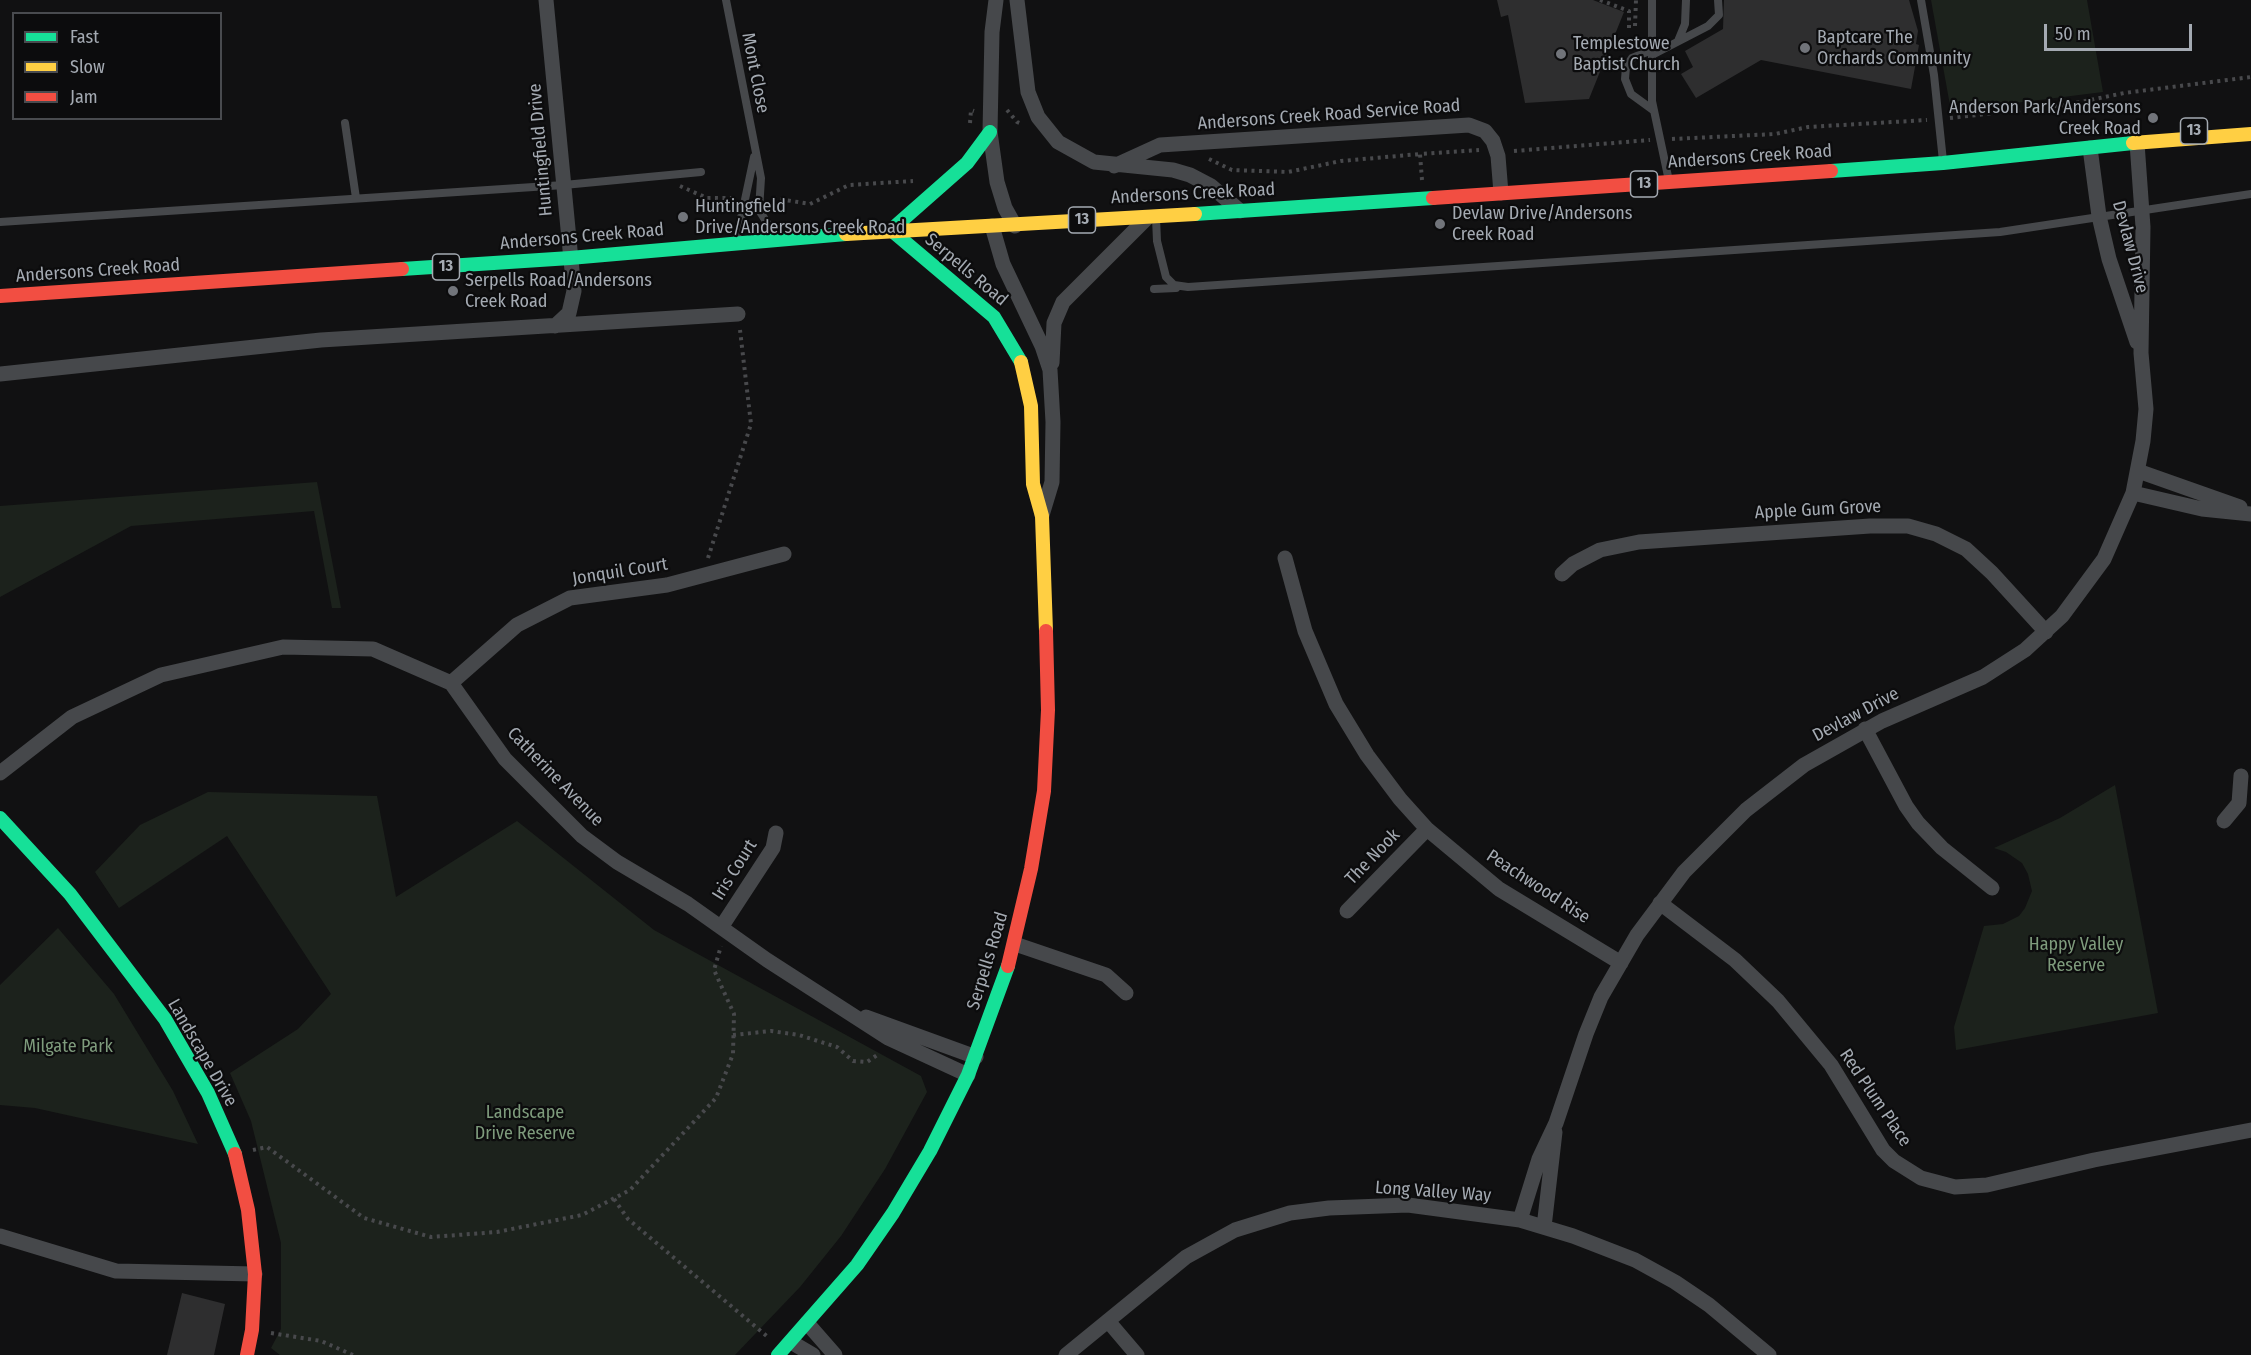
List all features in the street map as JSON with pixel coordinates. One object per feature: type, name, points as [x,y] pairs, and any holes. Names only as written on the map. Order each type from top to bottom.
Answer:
[{"type":"main road","name":"Andersons Creek Road","points":[[2137,143],[2251,120]]},
{"type":"main road","points":[[891,230],[968,163],[990,132]]},
{"type":"main road","name":"Andersons Creek Road","points":[[0,296],[570,258],[891,230],[1015,226],[1153,215],[1669,183],[1943,163],[2251,134]]},
{"type":"main road","name":"Serpells Road","points":[[784,1349],[857,1264],[893,1213],[930,1150],[976,1057],[1015,944],[1038,830],[1047,749],[1048,660],[1042,516],[1033,484],[1031,412],[1022,365],[999,324],[982,306],[930,266],[891,230]]},
{"type":"main road","name":"Landscape Drive","points":[[0,818],[70,894],[165,1019],[207,1093],[235,1154],[248,1210],[255,1274],[252,1330],[247,1355]]},
{"type":"street","name":"Huntingfield Drive","points":[[546,0],[573,301],[569,313],[555,326]]},
{"type":"street","points":[[996,0],[992,32],[990,132],[997,182],[1005,208],[1015,226]]},
{"type":"street","points":[[1017,0],[1025,80],[1038,117],[1064,147],[1094,162],[1114,166],[1173,170],[1190,175],[1214,189],[1240,211]]},
{"type":"street","name":"Andersons Creek Road Service Road","points":[[1114,166],[1156,146],[1469,125],[1485,131],[1496,150]]},
{"type":"street","name":"Devlaw Drive","points":[[1520,1220],[1539,1159],[1556,1123],[1586,1034],[1601,998],[1660,903],[1714,839],[1804,765],[1865,729],[1983,677],[2025,650],[2046,632],[2077,599],[2114,542],[2133,494],[2146,409],[2141,353],[2142,209],[2137,143]]},
{"type":"street","name":"Devlaw Drive","points":[[2090,148],[2099,216],[2109,259],[2141,353]]},
{"type":"street","points":[[1496,150],[1501,193]]},
{"type":"street","name":"Serpells Road","points":[[1042,516],[1052,482],[1052,338],[1057,311],[1074,290],[1153,215]]},
{"type":"street","name":"Serpells Road","points":[[992,226],[1003,264],[1046,356],[1052,384]]},
{"type":"street","points":[[0,374],[321,340],[738,314]]},
{"type":"street","points":[[1031,412],[1053,409]]},
{"type":"street","points":[[2138,471],[2251,513]]},
{"type":"street","points":[[2133,494],[2202,508],[2251,513]]},
{"type":"street","name":"Apple Gum Grove","points":[[1562,574],[1573,564],[1600,550],[1639,542],[1870,525],[1908,526],[1936,534],[1965,549],[1992,573],[2046,632]]},
{"type":"street","name":"Jonquil Court","points":[[451,683],[517,625],[570,598],[667,585],[784,555]]},
{"type":"street","name":"Peachwood Rise","points":[[1285,558],[1305,631],[1340,711],[1384,780],[1427,829],[1499,889],[1621,963]]},
{"type":"street","points":[[0,773],[72,717],[161,675],[283,647],[373,649],[451,683]]},
{"type":"street","name":"Catherine Avenue","points":[[451,683],[505,759],[582,836],[617,862],[724,928],[767,960],[847,1009],[888,1038],[968,1075]]},
{"type":"street","points":[[1865,729],[1906,806],[1918,823],[1942,848],[1992,888]]},
{"type":"street","points":[[2224,821],[2245,807],[2241,794],[2241,776]]},
{"type":"street","name":"The Nook","points":[[1347,911],[1427,829]]},
{"type":"street","name":"Iris Court","points":[[724,928],[773,848],[776,833]]},
{"type":"street","name":"Red Plum Place","points":[[1660,903],[1735,960],[1778,1001],[1831,1065],[1883,1150],[1894,1161],[1921,1178],[1955,1187],[1987,1185],[2094,1160],[2251,1130]]},
{"type":"street","points":[[1015,944],[1106,975],[1126,993]]},
{"type":"street","name":"Catherine Avenue","points":[[847,1009],[976,1057]]},
{"type":"street","name":"Devlaw Drive","points":[[1544,1227],[1556,1123]]},
{"type":"street","name":"Long Valley Way","points":[[1066,1355],[1176,1264],[1210,1242],[1235,1230],[1290,1213],[1329,1208],[1408,1205],[1520,1220],[1635,1260],[1675,1282],[1716,1311],[1768,1355]]},
{"type":"street","points":[[0,1236],[116,1271],[255,1274]]},
{"type":"street","points":[[1108,1321],[1137,1355]]},
{"type":"street","points":[[807,1323],[835,1355]]},
{"type":"street","points":[[784,1349],[813,1355]]},
{"type":"lane","name":"Mont Close","points":[[726,0],[762,181],[758,197],[759,210],[778,240]]},
{"type":"lane","points":[[1653,0],[1653,110],[1669,183]]},
{"type":"lane","points":[[1678,41],[1686,18],[1686,0]]},
{"type":"lane","points":[[1653,110],[1630,94],[1625,79],[1626,67],[1632,58],[1678,41],[1716,20],[1720,12],[1718,0]]},
{"type":"lane","points":[[1921,0],[1939,119],[1943,163]]},
{"type":"lane","points":[[345,123],[356,198]]},
{"type":"lane","name":"Mont Close","points":[[736,243],[755,152]]},
{"type":"lane","points":[[0,222],[564,185],[701,172]]},
{"type":"lane","points":[[1154,289],[2000,232],[2251,194]]},
{"type":"lane","points":[[1153,215],[1166,277],[1171,284],[1184,287]]},
{"type":"path","points":[[1600,0],[1612,2],[1629,11],[1629,31]]},
{"type":"path","points":[[1635,26],[1636,0]]},
{"type":"path","points":[[1191,143],[1201,155],[1232,170],[1287,172],[1341,161],[1420,154],[1496,150],[1506,152],[1659,139],[1775,134],[1815,126],[1939,119],[2066,105],[2124,93],[2251,77]]},
{"type":"path","points":[[1000,109],[1011,112],[1020,124],[1026,124]]},
{"type":"path","points":[[970,130],[971,110],[977,112]]},
{"type":"path","points":[[1420,154],[1423,199]]},
{"type":"path","points":[[674,175],[681,188],[700,196],[717,199],[745,196]]},
{"type":"path","points":[[758,197],[810,204],[849,185],[907,183],[917,179]]},
{"type":"path","points":[[702,576],[751,424],[738,314]]},
{"type":"path","points":[[235,1154],[267,1147],[364,1218],[431,1237],[497,1232],[582,1215],[630,1190],[716,1098],[733,1054],[734,1014],[714,970],[724,928]]},
{"type":"path","points":[[733,1035],[771,1031],[799,1035],[837,1047],[853,1061],[867,1062],[879,1054],[888,1038]]},
{"type":"path","points":[[614,1198],[628,1219],[784,1349]]},
{"type":"path","points":[[252,1330],[321,1341],[353,1355]]},
{"type":"green space","points":[[1931,0],[2087,0],[2103,92],[1951,111]]},
{"type":"green space","points":[[317,482],[341,608],[332,608],[314,511],[131,526],[0,597],[0,506]]},
{"type":"green space","name":"Happy Valley Reserve","points":[[2115,785],[2158,1013],[1956,1050],[1954,1027],[1984,926],[2003,924],[2019,916],[2032,891],[2028,874],[2022,863],[2006,852],[1994,848],[2060,818]]},
{"type":"green space","name":"Landscape Drive Reserve","points":[[208,792],[377,796],[396,897],[517,821],[654,930],[921,1076],[927,1092],[885,1169],[841,1236],[800,1287],[735,1355],[280,1355],[271,1348],[281,1329],[281,1243],[251,1121],[230,1073],[298,1029],[331,994],[227,836],[119,908],[95,872],[140,825]]},
{"type":"green space","name":"Milgate Park","points":[[58,928],[114,994],[173,1091],[198,1144],[35,1108],[0,1105],[0,985]]},
{"type":"building","name":"Templestowe Baptist Church","points":[[1497,0],[1593,0],[1624,12],[1589,99],[1525,103],[1508,15],[1501,17]]},
{"type":"building","name":"Baptcare The Orchards Community","points":[[1724,0],[1909,0],[1918,31],[1916,44],[1919,45],[1911,89],[1761,60],[1696,98],[1681,74],[1693,67],[1685,51],[1723,29]]},
{"type":"building","points":[[182,1293],[225,1304],[214,1355],[167,1355]]},
{"type":"traffic: fast","points":[[990,132],[967,163],[891,230],[994,317],[1021,362]]},
{"type":"traffic: fast","points":[[1831,171],[1943,163],[2133,143]]},
{"type":"traffic: fast","points":[[1195,214],[1433,198]]},
{"type":"traffic: fast","points":[[402,269],[570,258],[846,234]]},
{"type":"traffic: fast","points":[[0,818],[70,894],[165,1019],[208,1093],[235,1154]]},
{"type":"traffic: fast","points":[[778,1355],[857,1265],[893,1213],[930,1151],[968,1075],[1008,966]]},
{"type":"traffic: slow","points":[[2133,143],[2251,134]]},
{"type":"traffic: slow","points":[[846,234],[1195,214]]},
{"type":"traffic: slow","points":[[1021,362],[1031,406],[1033,484],[1042,516],[1046,631]]},
{"type":"traffic: jam","points":[[1433,198],[1831,171]]},
{"type":"traffic: jam","points":[[0,296],[402,269]]},
{"type":"traffic: jam","points":[[1008,966],[1031,869],[1044,791],[1048,710],[1046,631]]},
{"type":"traffic: jam","points":[[235,1154],[248,1210],[255,1274],[252,1330],[247,1355]]},
{"type":"place","name":"Baptcare The Orchards Community","points":[[1805,48]]},
{"type":"place","name":"Templestowe Baptist Church","points":[[1561,54]]},
{"type":"place","name":"Anderson Park/Andersons Creek Road","points":[[2153,118]]},
{"type":"place","name":"Huntingfield Drive/Andersons Creek Road","points":[[683,217]]},
{"type":"place","name":"Devlaw Drive/Andersons Creek Road","points":[[1440,224]]},
{"type":"place","name":"Serpells Road/Andersons Creek Road","points":[[453,291]]}]
